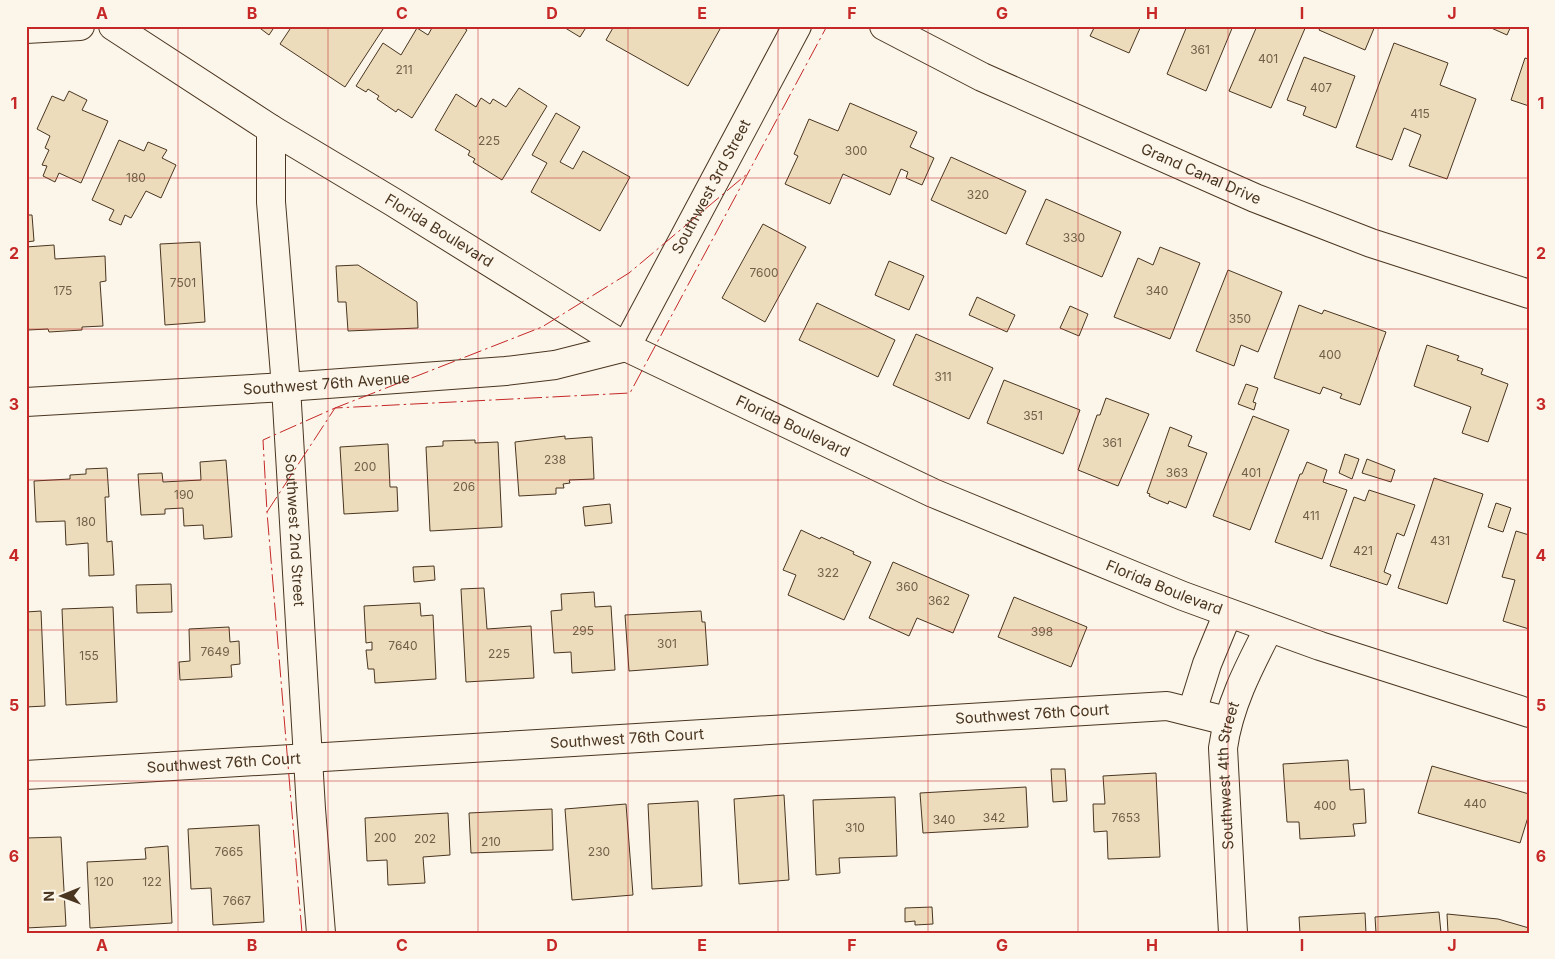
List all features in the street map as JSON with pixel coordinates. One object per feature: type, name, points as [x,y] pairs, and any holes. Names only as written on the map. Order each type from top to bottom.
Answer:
[{"type":"street","points":[[26,29],[80,26]]},
{"type":"street","name":"Florida Boulevard","points":[[113,26],[271,129],[401,207],[626,347],[933,493],[1174,592],[1320,646],[1529,713]]},
{"type":"street","name":"Southwest 3rd Street","points":[[626,347],[798,26]]},
{"type":"street","name":"Grand Canal Drive","points":[[884,26],[982,77],[1255,198],[1371,243],[1529,294]]},
{"type":"street","name":"Southwest 2nd Street","points":[[271,129],[271,202],[286,387],[308,758],[321,933]]},
{"type":"street","name":"Southwest 76th Avenue","points":[[26,402],[286,387],[522,369],[556,365],[626,347]]},
{"type":"street","points":[[1192,712],[1207,664],[1228,613]]},
{"type":"street","name":"Southwest 4th Street","points":[[1233,933],[1222,756],[1228,721],[1242,682],[1269,628]]},
{"type":"street","name":"Southwest 76th Court","points":[[26,775],[1167,706],[1228,721]]},
{"type":"building","points":[[257,26],[275,26],[269,35]]},
{"type":"building","points":[[292,26],[385,26],[345,87],[280,44]]},
{"type":"building","points":[[433,26],[461,26],[467,30],[412,118],[398,109],[396,112],[377,99],[379,96],[368,89],[366,92],[356,86],[383,43],[401,55],[417,28],[428,35]]},
{"type":"building","points":[[562,26],[587,26],[580,37]]},
{"type":"building","points":[[614,26],[715,26],[720,29],[688,86],[606,40]]},
{"type":"building","points":[[1095,26],[1141,26],[1129,53],[1090,36]]},
{"type":"building","points":[[1187,26],[1233,26],[1206,91],[1167,74]]},
{"type":"building","points":[[1257,26],[1306,26],[1271,108],[1229,91]]},
{"type":"building","points":[[1321,26],[1375,26],[1365,50],[1319,30]]},
{"type":"building","points":[[1489,26],[1511,26],[1507,35]]},
{"type":"building","points":[[1394,43],[1448,63],[1440,85],[1476,99],[1447,179],[1409,166],[1421,135],[1404,128],[1392,160],[1356,147]]},
{"type":"building","points":[[1304,57],[1355,76],[1336,128],[1303,115],[1306,107],[1287,100]]},
{"type":"building","points":[[1525,58],[1529,59],[1529,106],[1511,100]]},
{"type":"building","points":[[519,88],[547,106],[502,180],[473,162],[475,159],[468,155],[470,151],[435,130],[456,94],[476,107],[481,98],[490,104],[493,99],[506,107]]},
{"type":"building","points":[[69,91],[87,100],[82,110],[108,121],[81,183],[59,173],[55,182],[43,176],[47,166],[42,165],[49,150],[45,148],[50,136],[37,129],[52,96],[64,101]]},
{"type":"building","points":[[850,103],[917,132],[910,147],[934,158],[922,185],[906,178],[908,172],[901,169],[890,195],[843,174],[830,204],[785,184],[798,156],[794,154],[809,119],[838,131]]},
{"type":"building","points":[[556,113],[580,127],[560,162],[573,169],[583,151],[630,177],[600,231],[531,192],[547,163],[532,155]]},
{"type":"building","points":[[119,140],[144,151],[148,142],[167,150],[162,158],[176,165],[161,198],[146,191],[131,218],[125,215],[121,225],[109,220],[114,210],[92,200]]},
{"type":"building","points":[[951,157],[1026,191],[1006,234],[931,200]]},
{"type":"building","points":[[1046,199],[1121,232],[1102,277],[1026,244]]},
{"type":"building","points":[[26,215],[32,215],[34,241],[26,242]]},
{"type":"building","points":[[763,224],[806,247],[765,322],[722,298]]},
{"type":"building","points":[[200,242],[205,322],[165,325],[160,244]]},
{"type":"building","points":[[54,245],[55,259],[105,256],[106,281],[100,282],[103,326],[82,327],[82,330],[49,332],[48,329],[28,330],[26,247]]},
{"type":"building","points":[[1160,247],[1200,263],[1170,339],[1114,317],[1138,258],[1153,265]]},
{"type":"building","points":[[889,261],[924,276],[909,310],[875,295]]},
{"type":"building","points":[[358,265],[417,302],[418,328],[348,331],[346,302],[338,302],[336,266]]},
{"type":"building","points":[[1228,270],[1282,292],[1258,352],[1241,345],[1234,366],[1196,351]]},
{"type":"building","points":[[977,297],[1015,315],[1007,332],[969,315]]},
{"type":"building","points":[[817,303],[895,340],[878,377],[799,340]]},
{"type":"building","points":[[1299,305],[1322,314],[1324,310],[1386,332],[1360,405],[1340,398],[1342,394],[1323,387],[1320,394],[1274,378]]},
{"type":"building","points":[[1070,306],[1088,314],[1079,336],[1060,328]]},
{"type":"building","points":[[916,334],[993,368],[969,419],[893,385]]},
{"type":"building","points":[[1427,345],[1459,356],[1457,360],[1483,369],[1481,374],[1508,384],[1488,442],[1462,433],[1471,407],[1414,386]]},
{"type":"building","points":[[1004,380],[1080,410],[1063,454],[987,423]]},
{"type":"building","points":[[1246,384],[1258,388],[1253,402],[1256,403],[1254,410],[1238,404]]},
{"type":"building","points":[[1106,398],[1149,414],[1118,486],[1078,470],[1097,415],[1100,415]]},
{"type":"building","points":[[1253,416],[1289,430],[1250,530],[1213,516]]},
{"type":"building","points":[[1170,427],[1192,436],[1188,446],[1207,453],[1186,508],[1169,501],[1168,504],[1149,496],[1150,494],[1147,493]]},
{"type":"building","points":[[565,436],[565,439],[592,437],[594,479],[569,480],[570,483],[563,484],[564,488],[556,488],[556,494],[519,496],[515,442]]},
{"type":"building","points":[[475,440],[475,443],[498,442],[502,527],[430,531],[426,447],[443,446],[443,441]]},
{"type":"building","points":[[388,444],[390,487],[397,487],[398,511],[344,514],[340,447]]},
{"type":"building","points":[[1345,454],[1359,459],[1352,479],[1339,473]]},
{"type":"building","points":[[1367,459],[1395,470],[1391,482],[1362,473]]},
{"type":"building","points":[[226,460],[232,537],[204,539],[203,525],[184,526],[183,508],[165,509],[165,514],[141,515],[138,474],[162,473],[163,482],[201,480],[200,462]]},
{"type":"building","points":[[1307,462],[1327,470],[1323,482],[1347,490],[1322,559],[1275,542],[1300,474],[1302,474]]},
{"type":"building","points":[[107,468],[109,497],[105,497],[107,542],[112,541],[114,575],[89,576],[88,543],[66,545],[65,521],[36,522],[34,481],[70,479],[70,475],[86,474],[86,469]]},
{"type":"building","points":[[1434,478],[1483,494],[1447,604],[1398,588]]},
{"type":"building","points":[[1369,490],[1415,505],[1404,536],[1397,533],[1384,572],[1391,575],[1387,585],[1330,566],[1354,497],[1365,501]]},
{"type":"building","points":[[1496,503],[1511,508],[1503,532],[1488,527]]},
{"type":"building","points":[[610,504],[612,523],[585,526],[583,507]]},
{"type":"building","points":[[801,530],[854,552],[853,554],[871,562],[844,620],[788,595],[796,575],[783,570]]},
{"type":"building","points":[[1516,531],[1529,535],[1529,629],[1503,621],[1515,580],[1502,577]]},
{"type":"building","points":[[893,562],[969,595],[953,633],[917,618],[909,636],[869,618]]},
{"type":"building","points":[[434,566],[435,580],[414,582],[413,567]]},
{"type":"building","points":[[171,584],[172,612],[137,613],[136,585]]},
{"type":"building","points":[[484,588],[487,629],[531,626],[534,678],[466,682],[461,589]]},
{"type":"building","points":[[594,592],[595,607],[611,606],[615,670],[572,673],[571,652],[554,653],[551,611],[562,610],[561,594]]},
{"type":"building","points":[[1014,597],[1087,627],[1071,667],[998,637]]},
{"type":"building","points":[[420,603],[421,616],[433,615],[436,679],[375,683],[374,669],[368,669],[366,650],[372,650],[372,642],[366,643],[364,606]]},
{"type":"building","points":[[113,607],[117,702],[66,705],[62,609]]},
{"type":"building","points":[[41,611],[45,706],[26,707],[26,612]]},
{"type":"building","points":[[701,611],[702,622],[705,622],[708,665],[629,671],[625,615]]},
{"type":"building","points":[[229,627],[230,642],[239,641],[240,664],[231,665],[232,677],[180,680],[179,662],[190,661],[189,629]]},
{"type":"building","points":[[1348,760],[1350,790],[1364,789],[1366,823],[1353,824],[1355,836],[1300,839],[1299,822],[1287,822],[1283,764]]},
{"type":"building","points":[[1432,766],[1529,794],[1529,814],[1520,843],[1418,813]]},
{"type":"building","points":[[1051,769],[1065,769],[1067,801],[1053,802]]},
{"type":"building","points":[[1156,773],[1160,857],[1108,859],[1107,831],[1094,832],[1093,804],[1105,804],[1103,776]]},
{"type":"building","points":[[1026,787],[1028,827],[923,833],[920,793]]},
{"type":"building","points":[[784,795],[789,880],[739,884],[734,799]]},
{"type":"building","points":[[895,797],[897,856],[839,858],[840,873],[816,875],[813,800]]},
{"type":"building","points":[[698,801],[702,886],[652,889],[648,804]]},
{"type":"building","points":[[626,804],[633,895],[572,900],[565,809]]},
{"type":"building","points":[[552,809],[553,850],[471,853],[469,813]]},
{"type":"building","points":[[448,813],[450,855],[423,857],[425,883],[388,885],[387,860],[367,861],[365,818]]},
{"type":"building","points":[[259,825],[264,922],[213,925],[211,888],[191,889],[188,829]]},
{"type":"building","points":[[61,837],[66,926],[26,928],[26,838]]},
{"type":"building","points":[[168,846],[172,923],[90,928],[87,862],[146,859],[145,848]]},
{"type":"building","points":[[932,907],[933,924],[915,925],[915,921],[905,922],[905,908]]},
{"type":"building","points":[[1439,912],[1441,933],[1376,933],[1375,917]]},
{"type":"building","points":[[1365,913],[1366,933],[1300,933],[1299,917]]},
{"type":"building","points":[[1447,914],[1498,919],[1529,928],[1529,933],[1448,933]]},
{"type":"power","points":[[267,512],[335,408],[630,393],[827,26]]},
{"type":"power","points":[[302,933],[267,512],[263,440],[335,408],[542,327],[629,273],[747,174]]}]
